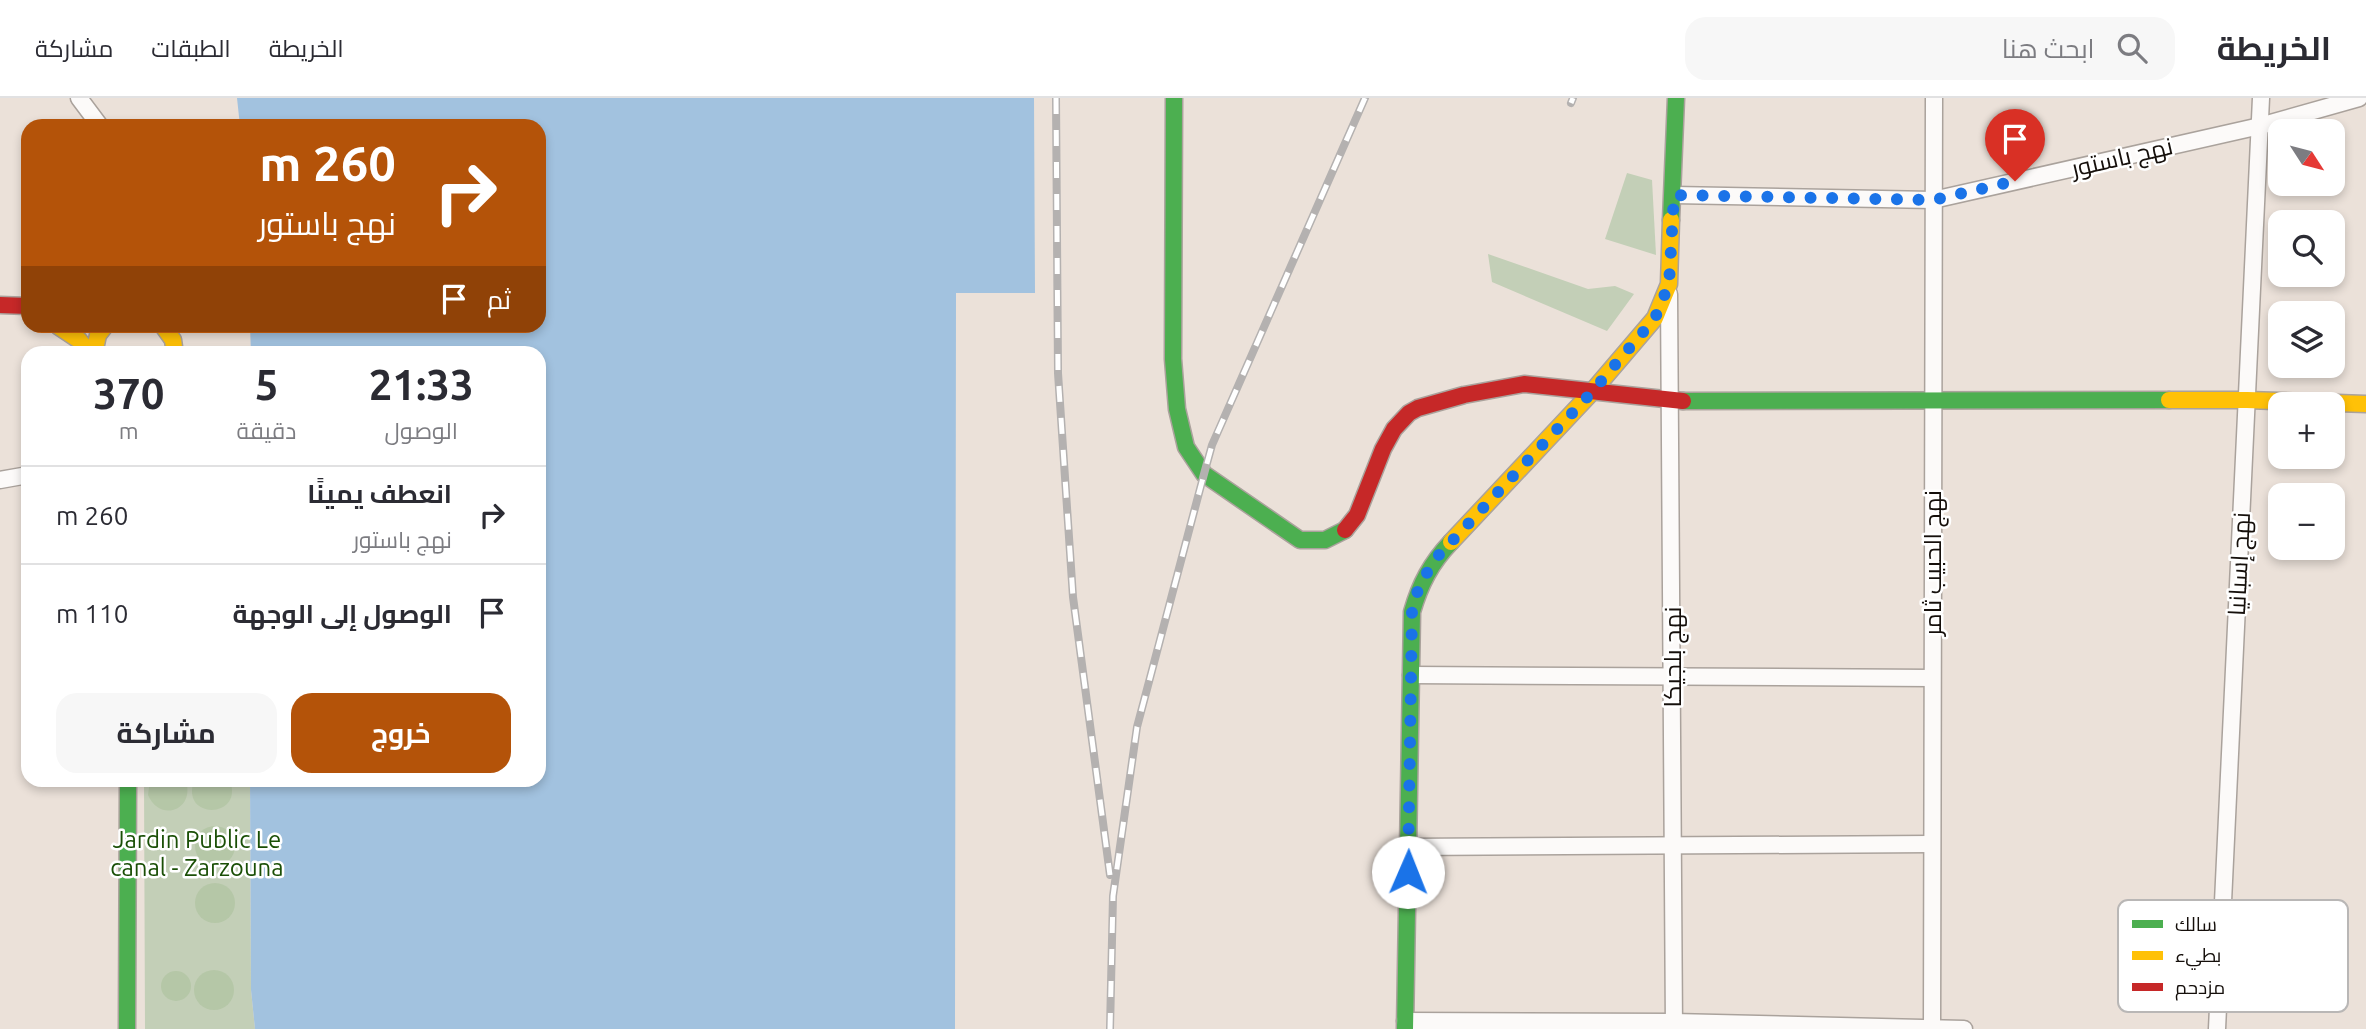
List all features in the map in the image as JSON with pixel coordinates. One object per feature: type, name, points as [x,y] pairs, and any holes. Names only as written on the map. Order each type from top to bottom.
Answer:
[{"type":"street","points":[[79,98],[95,119]]},
{"type":"street","points":[[1174,98],[1173,359],[1177,409],[1186,447],[1204,474],[1300,540],[1314,543],[1328,541],[1351,526],[1389,437],[1409,413],[1424,405],[1507,386],[1524,384],[1671,401],[2247,400],[2366,404]]},
{"type":"street","points":[[1676,98],[1669,284],[1655,318],[1591,393],[1436,558],[1419,586],[1412,612],[1405,1025],[1964,1029]]},
{"type":"street","name":"نهج الحبيب ثامر","points":[[1931,1028],[1934,98]]},
{"type":"street","name":"نهج إسبانيا","points":[[2223,900],[2261,98]]},
{"type":"street","name":"نهج باستور","points":[[1674,195],[1933,200],[2260,126],[2359,98]]},
{"type":"street","name":"نهج بلجيكا","points":[[1669,284],[1674,1026]]},
{"type":"street","points":[[4,305],[21,310]]},
{"type":"street","points":[[68,333],[85,346]]},
{"type":"street","points":[[0,480],[21,476]]},
{"type":"street","points":[[1411,675],[1932,678]]},
{"type":"street","points":[[127,1029],[128,787]]},
{"type":"street","points":[[1408,846],[1931,844]]},
{"type":"green space","points":[[1627,173],[1652,180],[1656,255],[1605,239]]},
{"type":"green space","points":[[1488,254],[1588,289],[1615,286],[1634,294],[1607,331],[1492,282]]},
{"type":"green space","name":"Jardin Public Le canal - Zarzouna","points":[[144,787],[250,787],[251,990],[255,1029],[145,1029]]},
{"type":"green space","points":[[149,787],[187,787],[186,799],[181,806],[168,811],[153,804],[148,795]]},
{"type":"green space","points":[[193,787],[231,787],[232,794],[228,803],[212,810],[196,803],[192,794]]},
{"type":"green space","points":[[215,826],[223,827],[229,832],[234,838],[234,854],[229,860],[223,865],[215,866],[207,865],[201,860],[196,854],[195,846],[196,838],[201,832],[207,827]]},
{"type":"green space","points":[[215,883],[223,884],[229,889],[234,895],[234,911],[229,917],[223,922],[215,923],[207,922],[201,917],[196,911],[195,903],[196,895],[201,889],[207,884]]},
{"type":"green space","points":[[214,970],[222,971],[228,976],[233,982],[233,998],[228,1004],[222,1009],[214,1010],[206,1009],[200,1004],[195,998],[194,990],[195,982],[200,976],[206,971]]},
{"type":"green space","points":[[176,971],[187,975],[191,986],[187,997],[176,1001],[165,997],[161,986],[165,975]]},
{"type":"water","points":[[237,98],[1034,98],[1035,293],[956,293],[955,1029],[255,1029],[251,990],[250,787],[546,787],[546,346],[251,346],[250,333],[546,333],[546,119],[239,119]]},
{"type":"railway","points":[[1056,98],[1058,373],[1073,597],[1110,875]]},
{"type":"railway","points":[[1110,1029],[1113,896],[1137,727],[1204,474],[1212,445],[1365,98]]},
{"type":"railway","points":[[1571,103],[1573,98]]},
{"type":"traffic: fast","points":[[1174,98],[1173,359],[1177,409],[1186,447],[1204,474],[1300,540],[1325,540],[1345,530]]},
{"type":"traffic: fast","points":[[1671,220],[1676,98]]},
{"type":"traffic: fast","points":[[1683,401],[2169,400]]},
{"type":"traffic: fast","points":[[1405,1029],[1412,612],[1427,574],[1451,542]]},
{"type":"traffic: fast","points":[[127,1029],[128,787]]},
{"type":"traffic: slow","points":[[1451,542],[1591,393],[1655,318],[1669,284],[1671,220]]},
{"type":"traffic: slow","points":[[68,333],[84,346]]},
{"type":"traffic: slow","points":[[96,346],[100,333]]},
{"type":"traffic: slow","points":[[168,333],[174,346]]},
{"type":"traffic: slow","points":[[2169,400],[2366,404]]},
{"type":"traffic: jam","points":[[0,305],[21,306]]},
{"type":"traffic: jam","points":[[1345,530],[1357,515],[1383,449],[1394,429],[1409,413],[1418,408],[1464,395],[1524,384],[1683,401]]},
{"type":"route","points":[[1408,872],[1412,612],[1419,586],[1436,558],[1591,393],[1639,340],[1655,318],[1669,284],[1674,195],[1933,200],[2015,181]]}]
